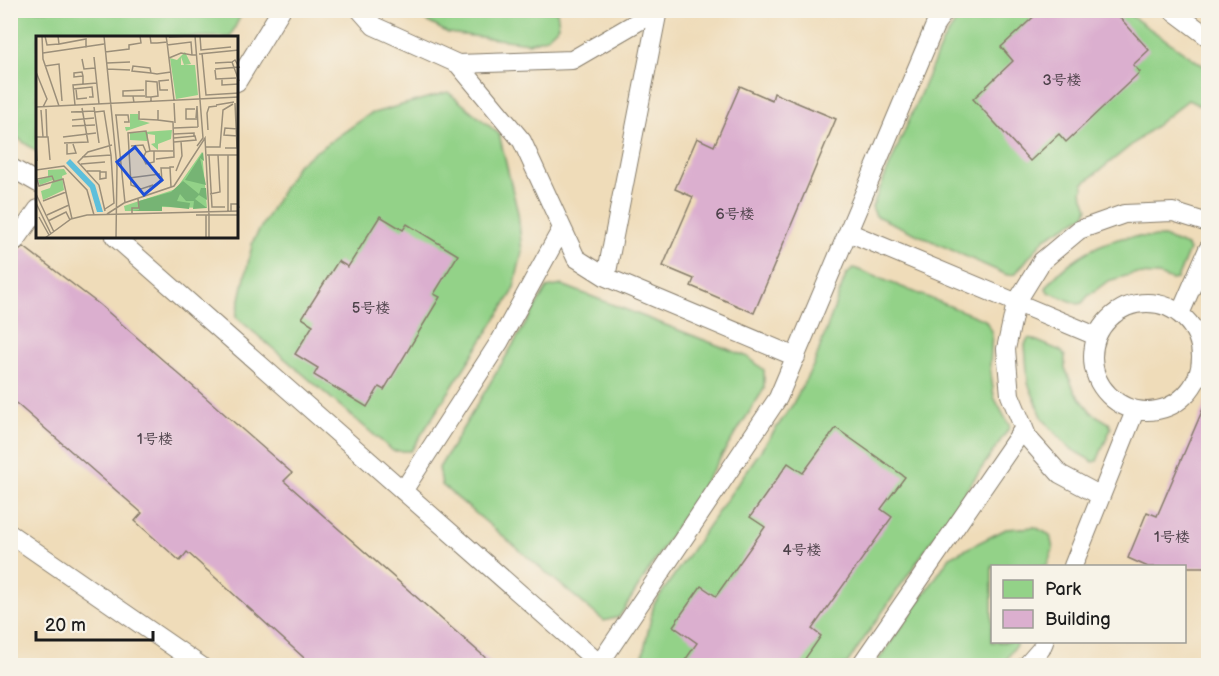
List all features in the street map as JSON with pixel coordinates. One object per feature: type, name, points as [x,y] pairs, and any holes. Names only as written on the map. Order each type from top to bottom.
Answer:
[{"type":"lane","points":[[238,80],[281,10]]},
{"type":"lane","points":[[360,10],[374,26],[458,64],[522,141],[576,258],[606,277],[796,357]]},
{"type":"lane","points":[[116,238],[600,665],[778,398],[936,23],[946,10]]},
{"type":"lane","points":[[1172,10],[1209,37]]},
{"type":"lane","points":[[458,64],[572,60],[658,11]]},
{"type":"lane","points":[[606,277],[658,11]]},
{"type":"lane","points":[[10,167],[36,182]]},
{"type":"lane","points":[[16,240],[36,212]]},
{"type":"lane","points":[[1101,496],[1060,474],[1028,438],[1010,395],[1006,349],[1017,303],[1042,261],[1079,230],[1124,213],[1173,212],[1209,223]]},
{"type":"lane","points":[[403,490],[500,341],[562,228]]},
{"type":"lane","points":[[848,232],[1096,336]]},
{"type":"lane","points":[[1180,314],[1209,249]]},
{"type":"lane","points":[[1142,303],[1157,303],[1180,314],[1189,323],[1198,339],[1203,378],[1172,405],[1154,411],[1135,411],[1120,405],[1108,396],[1098,384],[1092,360],[1096,336],[1104,324],[1127,306],[1142,303]]},
{"type":"lane","points":[[1074,565],[1135,411]]},
{"type":"lane","points":[[860,666],[1024,428]]},
{"type":"lane","points":[[10,534],[201,666]]},
{"type":"lane","points":[[1026,666],[1044,643]]},
{"type":"green space","points":[[11,10],[243,11],[230,36],[36,36],[36,151],[11,133]]},
{"type":"green space","points":[[408,11],[557,11],[559,26],[546,38],[529,43],[448,33]]},
{"type":"green space","points":[[963,11],[1124,11],[1208,69],[1208,109],[1188,100],[1084,183],[1082,192],[1088,208],[1085,215],[1045,238],[1015,274],[1007,275],[876,216],[872,207],[942,43]]},
{"type":"green space","points":[[448,92],[499,134],[518,213],[522,252],[513,292],[411,451],[393,451],[236,317],[253,241],[297,165],[370,114]]},
{"type":"green space","points":[[1127,237],[1164,237],[1187,246],[1189,250],[1177,279],[1172,280],[1158,275],[1133,274],[1108,281],[1078,304],[1048,292],[1046,288],[1070,263],[1100,245]]},
{"type":"green space","points":[[854,268],[985,320],[992,331],[990,366],[994,397],[1010,427],[846,665],[648,665],[643,654],[654,604],[791,407],[814,364],[846,275]]},
{"type":"green space","points":[[562,285],[748,357],[764,370],[764,389],[619,617],[604,621],[442,485],[439,468],[547,288]]},
{"type":"green space","points":[[1030,338],[1061,351],[1065,356],[1065,368],[1075,392],[1092,413],[1109,423],[1111,428],[1097,461],[1093,462],[1068,447],[1043,419],[1028,383],[1025,345]]},
{"type":"green space","points":[[1035,527],[1050,535],[1053,549],[1047,565],[991,565],[991,643],[1017,643],[1003,665],[875,665],[950,557],[1006,529]]},
{"type":"building","points":[[1041,10],[1113,10],[1149,50],[1133,65],[1140,72],[1066,142],[1059,134],[1030,161],[973,99],[1013,61],[1001,47]]},
{"type":"building","points":[[740,86],[772,100],[774,93],[836,119],[754,313],[691,286],[694,279],[663,266],[693,197],[675,189],[697,138],[714,146]]},
{"type":"building","points":[[380,216],[403,230],[407,224],[458,255],[434,294],[440,297],[384,390],[379,387],[367,407],[314,375],[318,368],[295,354],[313,325],[302,318],[338,261],[348,267]]},
{"type":"building","points":[[24,247],[100,305],[292,473],[284,481],[495,666],[313,666],[187,552],[180,561],[135,521],[142,513],[10,398],[10,250],[20,250]]},
{"type":"building","points":[[1209,395],[1209,567],[1144,565],[1128,558],[1147,512],[1157,516]]},
{"type":"building","points":[[836,428],[905,477],[881,509],[892,517],[812,629],[821,636],[800,666],[681,666],[697,643],[673,626],[701,586],[716,596],[765,527],[750,517],[788,463],[803,473]]}]
